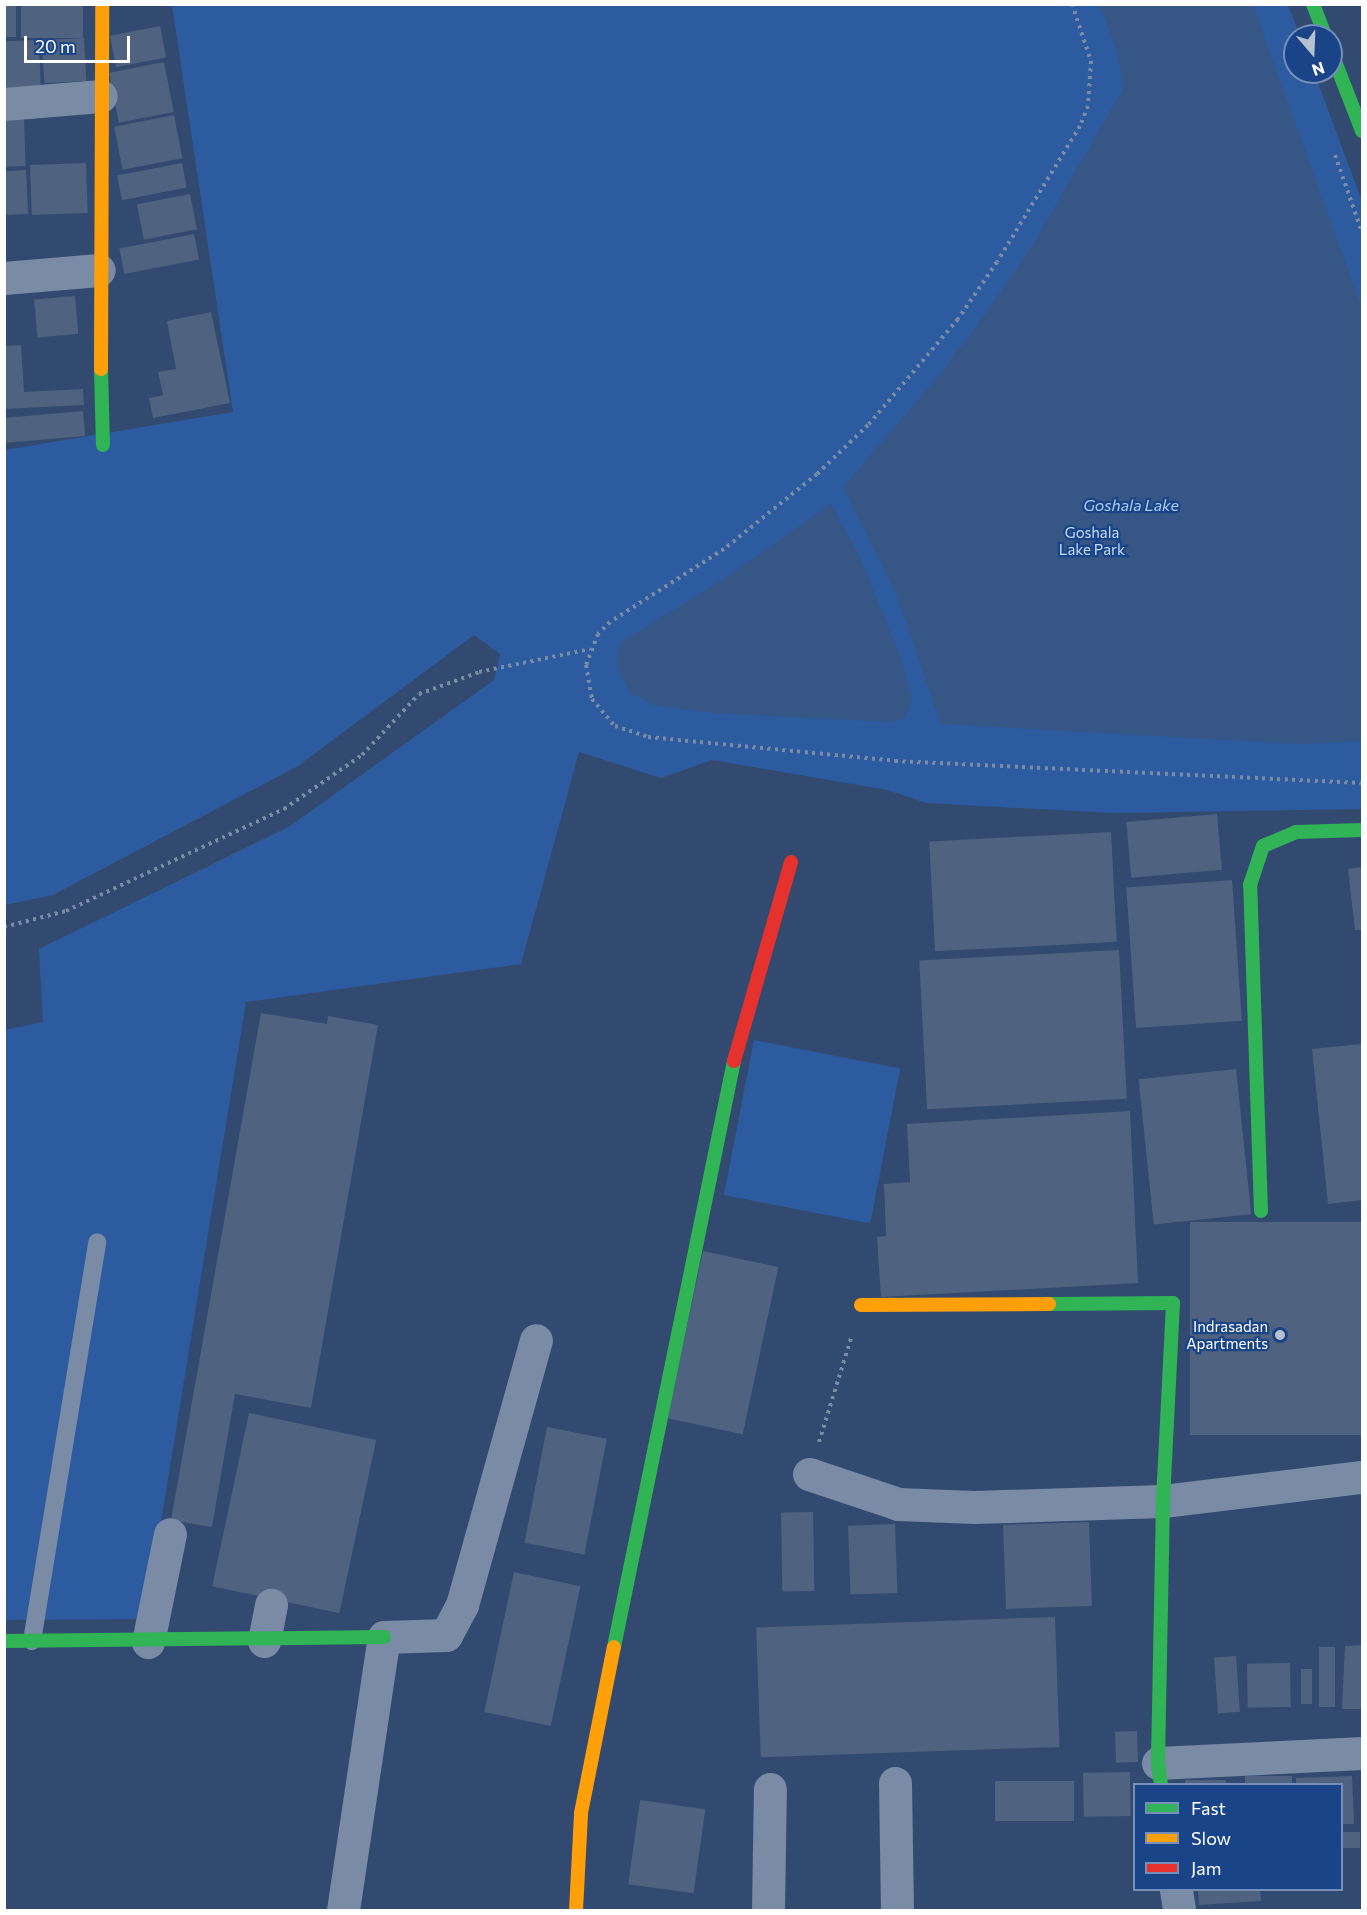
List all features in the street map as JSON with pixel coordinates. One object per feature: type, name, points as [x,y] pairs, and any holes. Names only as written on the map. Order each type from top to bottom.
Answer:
[{"type":"street","points":[[102,4],[99,270],[103,445]]},
{"type":"street","points":[[1312,4],[1320,24]]},
{"type":"street","points":[[1343,82],[1362,131]]},
{"type":"street","points":[[4,104],[101,96]]},
{"type":"street","points":[[4,278],[99,270]]},
{"type":"street","points":[[1261,1211],[1250,885],[1263,846],[1296,831],[1362,830]]},
{"type":"street","points":[[576,1911],[581,1813],[701,1209],[725,1094],[791,862]]},
{"type":"street","points":[[861,1305],[1173,1303],[1163,1501],[1159,1774],[1362,1753]]},
{"type":"street","points":[[4,1641],[264,1641],[446,1635],[462,1605],[536,1340]]},
{"type":"street","points":[[809,1473],[898,1504],[974,1507],[1163,1501],[1362,1477]]},
{"type":"street","points":[[148,1642],[170,1534]]},
{"type":"street","points":[[264,1641],[271,1605]]},
{"type":"street","points":[[343,1911],[384,1637]]},
{"type":"street","points":[[895,1782],[897,1911]]},
{"type":"street","points":[[768,1911],[770,1789]]},
{"type":"street","points":[[1176,1891],[1179,1911]]},
{"type":"lane","points":[[32,1641],[97,1242]]},
{"type":"path","points":[[1072,4],[1091,61],[1088,106],[997,262],[958,319],[883,408],[817,474],[724,549],[610,622],[590,649],[586,681],[601,714],[615,726],[648,737],[895,761],[1362,783]]},
{"type":"path","points":[[4,927],[66,911],[284,808],[362,755],[419,694],[479,672],[590,649]]},
{"type":"path","points":[[809,1473],[861,1305]]},
{"type":"green space","name":"Goshala Lake Park","points":[[172,5],[1288,5],[1295,24],[1283,24],[1283,84],[1318,84],[1362,201],[1362,809],[1114,813],[926,803],[887,790],[712,760],[661,778],[579,752],[521,964],[246,1002],[145,1619],[5,1620],[5,1030],[43,1022],[39,949],[290,826],[494,680],[500,654],[474,635],[298,766],[53,895],[5,905],[5,450],[233,412]]},
{"type":"green space","points":[[754,1040],[900,1068],[870,1224],[724,1195]]},
{"type":"water","name":"Goshala Lake","points":[[1099,5],[1253,5],[1362,308],[1362,741],[1299,744],[941,724],[895,591],[843,487],[941,373],[986,313],[1035,241],[1123,89],[1118,54]]},
{"type":"water","points":[[831,504],[859,555],[899,652],[912,698],[906,718],[892,722],[715,713],[656,706],[629,692],[617,666],[621,642],[724,579]]},
{"type":"building","points":[[4,4],[16,4],[16,37],[4,37]]},
{"type":"building","points":[[21,4],[83,4],[83,38],[21,38]]},
{"type":"building","points":[[160,26],[166,57],[116,67],[110,36]]},
{"type":"building","points":[[84,38],[86,81],[44,83],[42,40]]},
{"type":"building","points":[[39,40],[41,88],[6,89],[4,41]]},
{"type":"building","points":[[164,62],[174,112],[119,123],[109,73]]},
{"type":"building","points":[[174,115],[182,158],[123,170],[114,127]]},
{"type":"building","points":[[24,119],[26,166],[6,167],[4,120]]},
{"type":"building","points":[[86,163],[88,213],[32,215],[30,165]]},
{"type":"building","points":[[182,163],[187,188],[122,200],[117,176]]},
{"type":"building","points":[[26,170],[28,214],[6,215],[4,171]]},
{"type":"building","points":[[190,194],[197,229],[144,240],[137,204]]},
{"type":"building","points":[[194,234],[199,260],[124,274],[119,249]]},
{"type":"building","points":[[75,296],[78,334],[37,337],[34,300]]},
{"type":"building","points":[[211,312],[230,403],[153,418],[149,398],[163,395],[158,372],[176,369],[167,321]]},
{"type":"building","points":[[21,345],[24,392],[83,389],[84,405],[4,409],[4,346]]},
{"type":"building","points":[[83,411],[85,436],[6,443],[4,418]]},
{"type":"building","points":[[1217,814],[1222,870],[1131,878],[1126,822]]},
{"type":"building","points":[[1111,832],[1117,942],[935,951],[929,842]]},
{"type":"building","points":[[1362,867],[1362,930],[1355,930],[1348,869]]},
{"type":"building","points":[[1232,880],[1242,1021],[1136,1028],[1126,887]]},
{"type":"building","points":[[1119,950],[1127,1099],[927,1109],[919,960]]},
{"type":"building","points":[[261,1013],[327,1024],[328,1016],[378,1025],[311,1408],[235,1394],[212,1527],[171,1520]]},
{"type":"building","points":[[1362,1044],[1362,1200],[1328,1204],[1312,1049]]},
{"type":"building","points":[[1236,1069],[1251,1214],[1154,1224],[1139,1079]]},
{"type":"building","points":[[1130,1111],[1138,1283],[881,1297],[877,1237],[886,1236],[884,1184],[910,1182],[907,1124]]},
{"type":"building","name":"Indrasadan Apartments","points":[[1190,1222],[1362,1222],[1362,1435],[1190,1435]]},
{"type":"building","points":[[703,1251],[778,1267],[743,1434],[667,1418]]},
{"type":"building","points":[[249,1413],[376,1440],[339,1613],[212,1586]]},
{"type":"building","points":[[547,1427],[607,1439],[584,1554],[524,1543]]},
{"type":"building","points":[[813,1512],[814,1591],[782,1592],[781,1513]]},
{"type":"building","points":[[1089,1522],[1092,1606],[1006,1609],[1003,1525]]},
{"type":"building","points":[[895,1524],[897,1593],[850,1595],[848,1526]]},
{"type":"building","points":[[514,1572],[581,1586],[551,1726],[484,1712]]},
{"type":"building","points":[[1055,1617],[1060,1747],[761,1757],[756,1627]]},
{"type":"building","points":[[1362,1645],[1362,1709],[1342,1709],[1345,1646]]},
{"type":"building","points":[[1319,1647],[1335,1647],[1335,1707],[1319,1707]]},
{"type":"building","points":[[1236,1656],[1240,1712],[1218,1713],[1214,1658]]},
{"type":"building","points":[[1290,1663],[1291,1707],[1248,1708],[1247,1664]]},
{"type":"building","points":[[1301,1669],[1312,1669],[1312,1704],[1301,1704]]},
{"type":"building","points":[[1137,1731],[1138,1762],[1116,1763],[1115,1732]]},
{"type":"building","points":[[1130,1772],[1131,1816],[1084,1817],[1083,1773]]},
{"type":"building","points":[[1245,1776],[1292,1776],[1292,1783],[1245,1783]]},
{"type":"building","points":[[1352,1776],[1354,1824],[1343,1824],[1343,1783],[1296,1783],[1296,1778]]},
{"type":"building","points":[[1185,1780],[1226,1780],[1226,1783],[1185,1783]]},
{"type":"building","points":[[995,1781],[1074,1781],[1074,1821],[995,1821]]},
{"type":"building","points":[[640,1800],[705,1809],[694,1893],[628,1884]]},
{"type":"building","points":[[1343,1832],[1360,1832],[1360,1848],[1343,1848]]},
{"type":"building","points":[[1198,1891],[1260,1891],[1261,1901],[1199,1905]]},
{"type":"traffic: fast","points":[[1313,4],[1320,24]]},
{"type":"traffic: fast","points":[[1343,82],[1362,131]]},
{"type":"traffic: fast","points":[[101,369],[103,445]]},
{"type":"traffic: fast","points":[[1261,1211],[1250,885],[1263,846],[1296,832],[1362,830]]},
{"type":"traffic: fast","points":[[614,1647],[734,1061]]},
{"type":"traffic: fast","points":[[1049,1304],[1173,1303],[1163,1501],[1158,1763],[1161,1783]]},
{"type":"traffic: fast","points":[[4,1641],[384,1637]]},
{"type":"traffic: slow","points":[[101,369],[102,4]]},
{"type":"traffic: slow","points":[[861,1305],[1049,1304]]},
{"type":"traffic: slow","points":[[576,1910],[581,1813],[614,1647]]},
{"type":"traffic: jam","points":[[734,1061],[791,862]]},
{"type":"place","name":"Indrasadan Apartments","points":[[1280,1335]]}]
